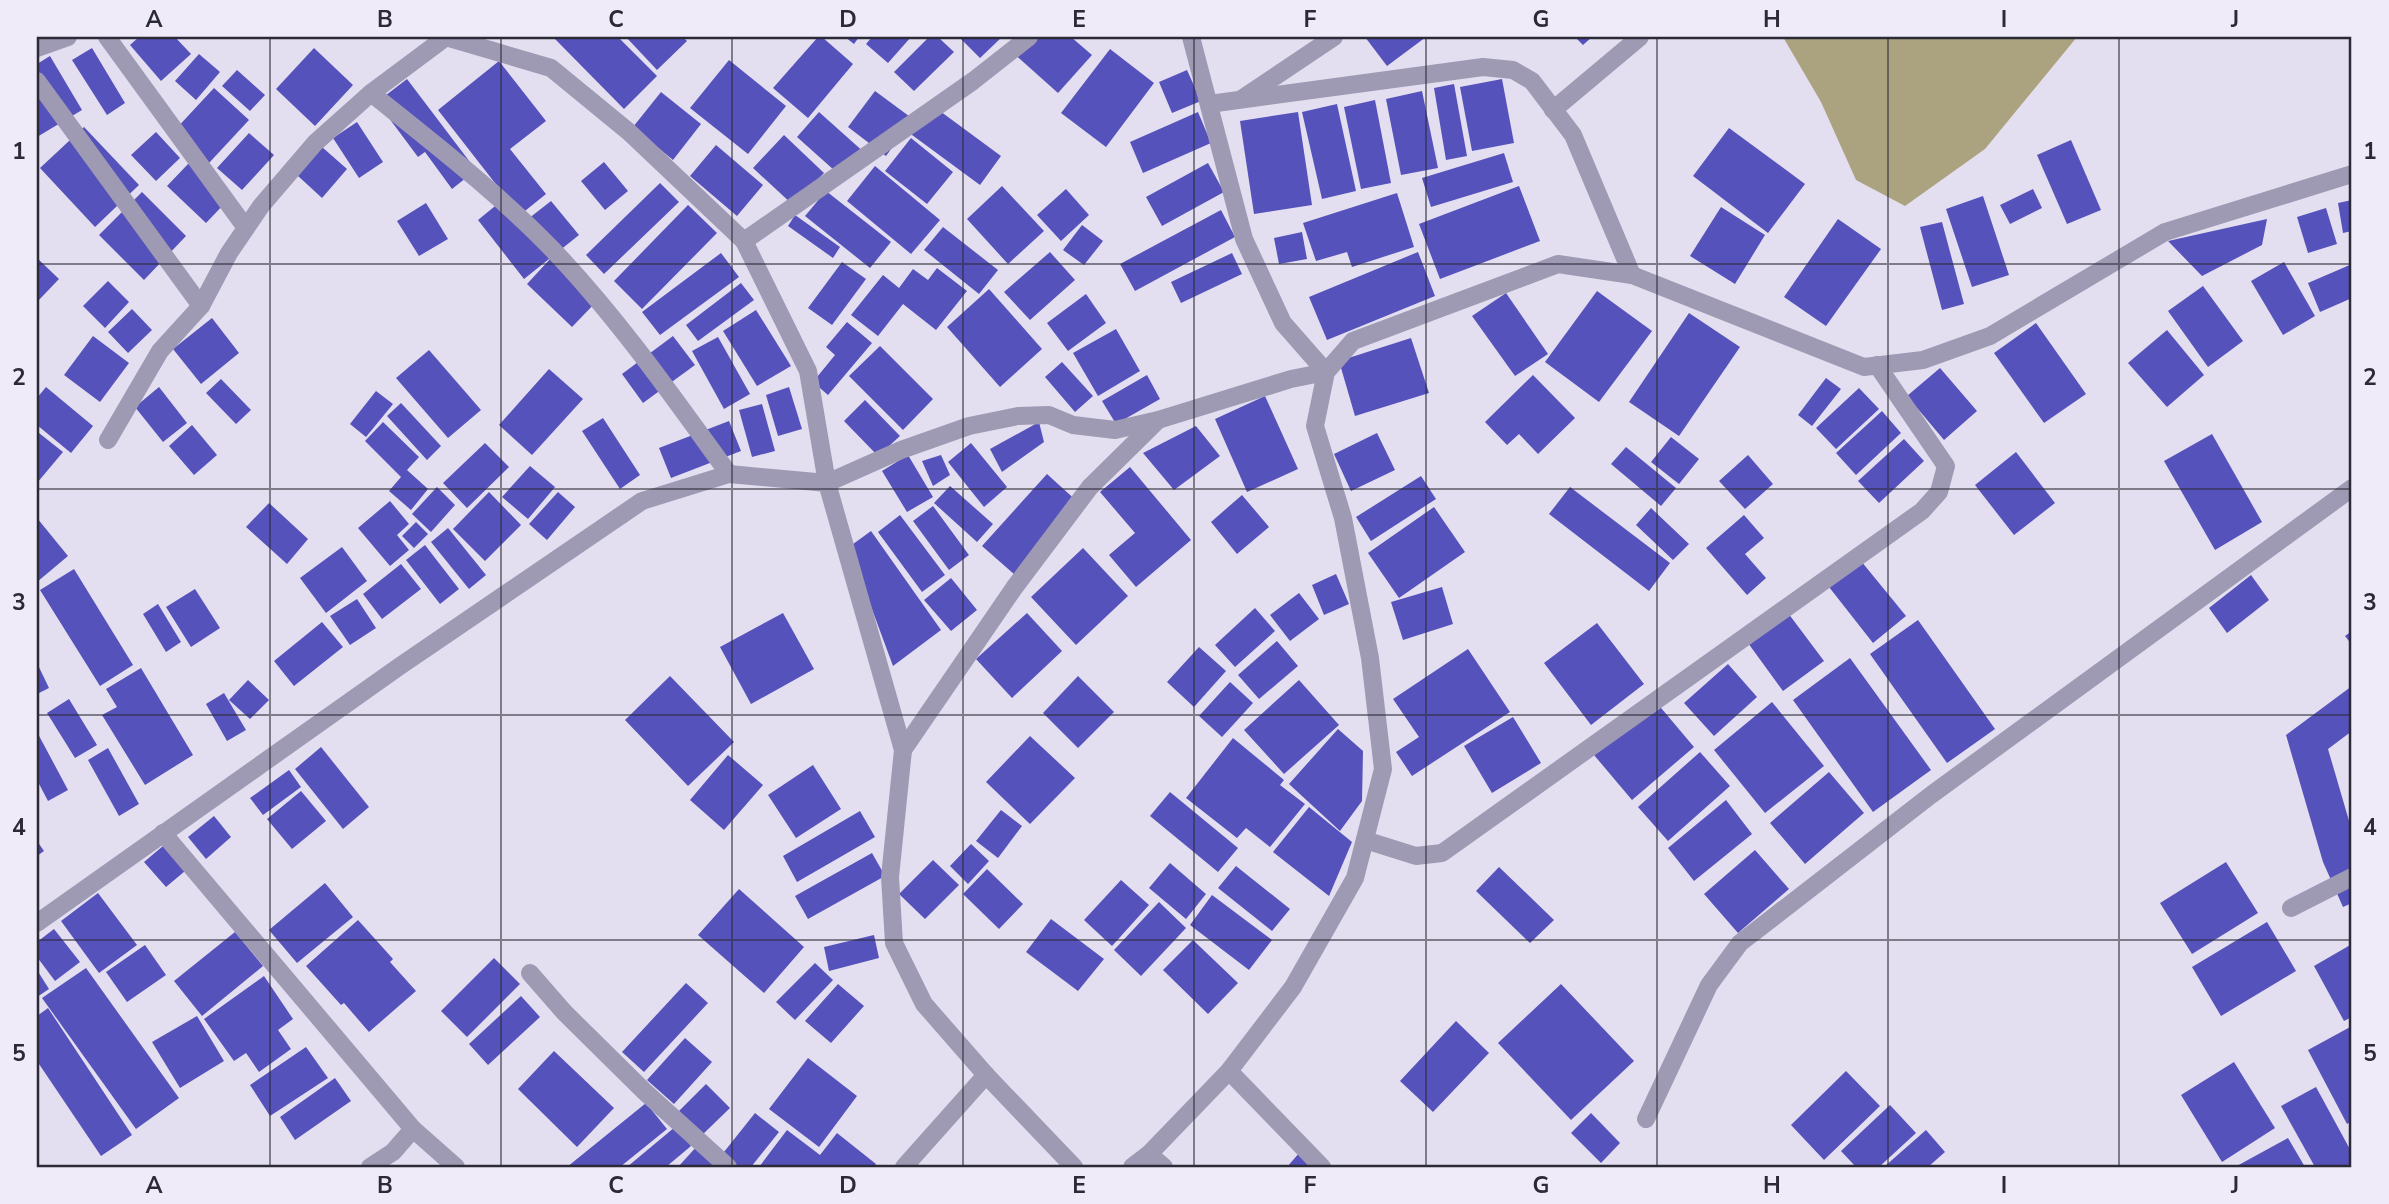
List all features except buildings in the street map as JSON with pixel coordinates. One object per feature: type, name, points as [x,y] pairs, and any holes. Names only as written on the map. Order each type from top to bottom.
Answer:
[{"type":"street","points":[[37,48],[68,37]]},
{"type":"street","points":[[107,37],[246,228]]},
{"type":"street","points":[[108,440],[160,351],[201,306],[229,253],[261,206],[316,143],[371,93],[446,37],[551,68],[629,132],[744,241],[808,371],[827,483],[904,750],[890,877],[894,943],[924,1004],[986,1075],[1074,1167]]},
{"type":"street","points":[[744,241],[973,80],[1029,37]]},
{"type":"street","points":[[1191,37],[1244,239],[1283,323],[1326,372]]},
{"type":"street","points":[[1240,100],[1334,37]]},
{"type":"street","points":[[1552,110],[1640,37]]},
{"type":"street","points":[[1209,104],[1483,66],[1513,70],[1532,80],[1573,135],[1632,275]]},
{"type":"street","points":[[37,80],[201,306]]},
{"type":"street","points":[[371,93],[490,191],[551,249],[621,327],[729,474]]},
{"type":"street","points":[[1132,1167],[1149,1154],[1229,1071],[1293,987],[1355,878],[1383,769],[1370,658],[1346,531],[1315,426],[1326,372],[1353,341],[1558,264],[1632,275],[1864,367],[1923,360],[1990,336],[2165,232],[2352,174]]},
{"type":"street","points":[[1365,840],[1416,856],[1442,853],[1922,511],[1939,492],[1945,466],[1877,365]]},
{"type":"street","points":[[37,923],[400,666],[642,501],[729,474],[827,483],[901,450],[969,426],[1018,416],[1049,415],[1073,425],[1115,430],[1158,420],[1291,379],[1326,372]]},
{"type":"street","points":[[904,750],[1014,588],[1090,487],[1158,420]]},
{"type":"street","points":[[1646,1119],[1709,985],[1740,943],[1931,795],[2352,488]]},
{"type":"street","points":[[163,833],[412,1129],[456,1167]]},
{"type":"street","points":[[2291,908],[2352,877]]},
{"type":"street","points":[[530,973],[564,1012],[645,1093],[728,1167]]},
{"type":"street","points":[[1229,1071],[1322,1167]]},
{"type":"street","points":[[904,1167],[986,1075]]},
{"type":"street","points":[[370,1167],[393,1152],[412,1129]]},
{"type":"street","points":[[1149,1154],[1164,1167]]},
{"type":"shaded area","points":[[1783,37],[2077,37],[1985,149],[1905,206],[1856,180],[1821,102]]}]
